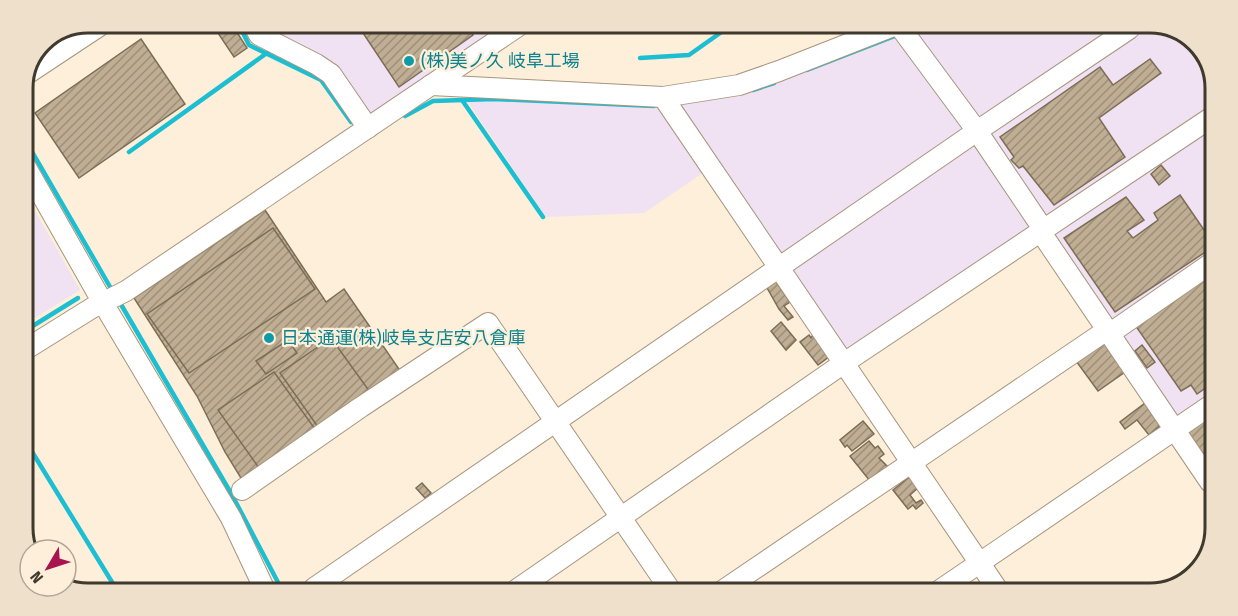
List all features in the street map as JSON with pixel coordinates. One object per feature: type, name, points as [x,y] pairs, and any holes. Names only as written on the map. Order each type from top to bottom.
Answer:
[{"type":"street","points":[[38,67],[89,33]]},
{"type":"street","points":[[258,33],[331,74],[368,128]]},
{"type":"street","points":[[33,345],[112,298],[508,33]]},
{"type":"street","points":[[431,85],[663,97],[739,85],[779,72],[876,33]]},
{"type":"street","points":[[904,33],[977,131],[1108,332],[1205,475]]},
{"type":"street","points":[[321,583],[1123,33]]},
{"type":"street","points":[[663,97],[993,583]]},
{"type":"street","points":[[526,583],[844,363],[1205,122]]},
{"type":"street","points":[[33,177],[112,298],[231,518],[262,583]]},
{"type":"street","points":[[734,583],[1205,267]]},
{"type":"street","points":[[242,490],[361,407],[488,323],[666,583]]},
{"type":"street","points":[[950,583],[1205,409]]},
{"type":"shaded area","name":"(株)美ノ久 岐阜工場","points":[[271,33],[494,33],[379,112],[368,114]]},
{"type":"shaded area","points":[[887,33],[1157,33],[1181,42],[1196,57],[1205,84],[1205,466],[1042,220],[844,354],[716,164],[644,213],[546,217],[463,95],[659,102]]},
{"type":"shaded area","points":[[33,208],[80,290],[33,319]]},
{"type":"building","points":[[218,33],[237,33],[247,48],[234,57]]},
{"type":"building","name":"(株)美ノ久 岐阜工場","points":[[363,33],[472,33],[473,35],[399,87]]},
{"type":"building","points":[[141,39],[185,104],[79,178],[35,113]]},
{"type":"building","points":[[1150,59],[1161,73],[1099,118],[1125,157],[1054,205],[1023,166],[1019,168],[1011,160],[1014,157],[1000,137],[1100,67],[1113,85]]},
{"type":"building","points":[[1161,165],[1170,176],[1159,185],[1151,174]]},
{"type":"building","points":[[1180,195],[1205,231],[1205,252],[1115,312],[1064,238],[1126,197],[1144,220],[1127,231],[1133,238],[1158,220],[1154,213]]},
{"type":"building","name":"日本通運(株)岐阜支店安八倉庫","points":[[265,210],[326,302],[344,289],[403,375],[244,483],[225,452],[197,396],[134,298]]},
{"type":"building","points":[[273,228],[315,289],[189,373],[147,314]]},
{"type":"building","points":[[1205,276],[1205,388],[1197,394],[1191,385],[1181,391],[1135,325]]},
{"type":"building","points":[[775,280],[790,302],[784,306],[793,317],[788,320],[766,286]]},
{"type":"building","points":[[781,322],[796,340],[786,350],[771,331]]},
{"type":"building","points":[[809,335],[811,338],[813,335],[830,356],[818,365],[800,342]]},
{"type":"building","points":[[331,338],[370,392],[318,427],[280,373]]},
{"type":"building","points":[[288,340],[297,353],[266,374],[256,361]]},
{"type":"building","points":[[1104,341],[1125,372],[1098,391],[1076,361]]},
{"type":"building","points":[[1142,345],[1155,362],[1147,368],[1135,351]]},
{"type":"building","points":[[274,372],[315,429],[259,468],[218,410]]},
{"type":"building","points":[[1145,403],[1160,426],[1149,435],[1137,420],[1125,429],[1120,422]]},
{"type":"building","points":[[1205,418],[1205,462],[1185,432]]},
{"type":"building","points":[[863,421],[874,434],[852,451],[840,440]]},
{"type":"building","points":[[869,441],[875,448],[878,446],[884,454],[879,458],[888,467],[870,481],[850,456]]},
{"type":"building","points":[[909,477],[918,488],[910,495],[916,503],[921,500],[923,503],[916,509],[913,505],[908,509],[893,490]]},
{"type":"building","points":[[422,483],[431,493],[425,498],[416,488]]},
{"type":"waterway","points":[[243,33],[249,45],[321,80],[351,122]]},
{"type":"waterway","points":[[640,58],[689,55],[720,33]]},
{"type":"waterway","points":[[807,70],[900,34]]},
{"type":"waterway","points":[[129,152],[267,53]]},
{"type":"waterway","points":[[753,90],[774,83]]},
{"type":"waterway","points":[[405,116],[433,101],[494,99],[654,106]]},
{"type":"waterway","points":[[462,100],[543,217]]},
{"type":"waterway","points":[[33,153],[113,292]]},
{"type":"waterway","points":[[33,326],[78,298]]},
{"type":"waterway","points":[[119,301],[232,495],[278,583]]},
{"type":"waterway","points":[[33,453],[113,583]]},
{"type":"place","name":"(株)美ノ久 岐阜工場","points":[[409,61]]},
{"type":"place","name":"日本通運(株)岐阜支店安八倉庫","points":[[269,338]]}]
